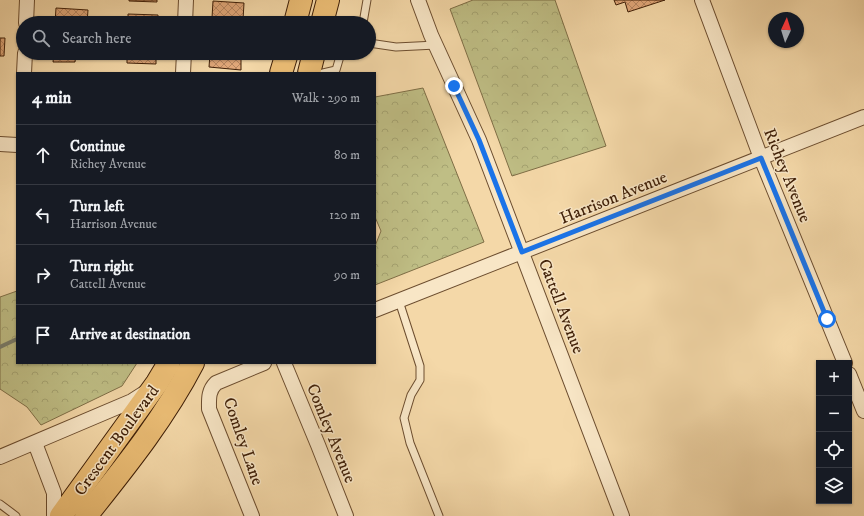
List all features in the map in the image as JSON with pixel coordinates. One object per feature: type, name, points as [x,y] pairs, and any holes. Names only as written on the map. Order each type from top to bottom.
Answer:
[{"type":"highway","points":[[296,16],[301,0]]},
{"type":"highway","points":[[324,16],[328,0]]},
{"type":"highway","points":[[281,72],[285,60]]},
{"type":"highway","points":[[309,72],[312,60]]},
{"type":"highway","name":"Crescent Boulevard","points":[[61,516],[157,383],[168,364]]},
{"type":"highway","name":"Crescent Boulevard","points":[[86,516],[139,449],[165,411],[192,364]]},
{"type":"street","points":[[26,16],[27,0]]},
{"type":"street","points":[[185,16],[186,0]]},
{"type":"street","name":"Cattell Avenue","points":[[418,0],[436,45],[479,140],[622,516]]},
{"type":"street","name":"Richey Avenue","points":[[702,0],[761,158],[843,360]]},
{"type":"street","points":[[24,72],[25,60]]},
{"type":"street","points":[[183,72],[184,60]]},
{"type":"street","name":"Harrison Avenue","points":[[376,310],[864,117]]},
{"type":"street","points":[[0,144],[16,145]]},
{"type":"street","name":"Comley Lane","points":[[252,516],[209,409],[208,397],[212,387],[216,383],[262,364]]},
{"type":"street","name":"Comley Avenue","points":[[284,364],[346,516]]},
{"type":"street","points":[[852,381],[864,411]]},
{"type":"street","points":[[0,457],[132,401],[157,383]]},
{"type":"street","points":[[35,443],[54,493],[54,516]]},
{"type":"lane","points":[[364,16],[367,0]]},
{"type":"lane","points":[[376,44],[396,47],[436,45]]},
{"type":"lane","points":[[327,72],[336,70],[339,60]]},
{"type":"lane","points":[[399,301],[420,366],[420,380],[411,395],[404,418],[410,443],[439,516]]},
{"type":"lane","points":[[0,504],[16,516]]},
{"type":"green space","points":[[473,0],[555,0],[606,146],[512,176],[450,9]]},
{"type":"green space","points":[[423,88],[484,242],[376,285],[376,244],[381,231],[376,219],[376,97]]},
{"type":"green space","points":[[16,291],[16,364],[136,364],[122,386],[41,425],[27,407],[0,389],[0,297]]},
{"type":"building","points":[[157,0],[157,2],[129,1]]},
{"type":"building","points":[[614,0],[665,0],[628,12],[625,2],[616,5]]},
{"type":"building","points":[[213,1],[244,3],[243,16],[212,16]]},
{"type":"building","points":[[56,8],[88,10],[88,16],[55,16]]},
{"type":"building","points":[[128,14],[158,15],[158,16],[128,16]]},
{"type":"building","points":[[0,38],[5,38],[4,56],[0,56]]},
{"type":"building","points":[[53,60],[75,60],[75,62],[53,62]]},
{"type":"building","points":[[127,60],[156,60],[156,64],[127,63]]},
{"type":"building","points":[[210,60],[241,60],[241,70],[209,67]]},
{"type":"waterway","points":[[0,347],[16,339]]},
{"type":"route","points":[[454,86],[479,140],[522,252],[761,158],[827,319]]}]
